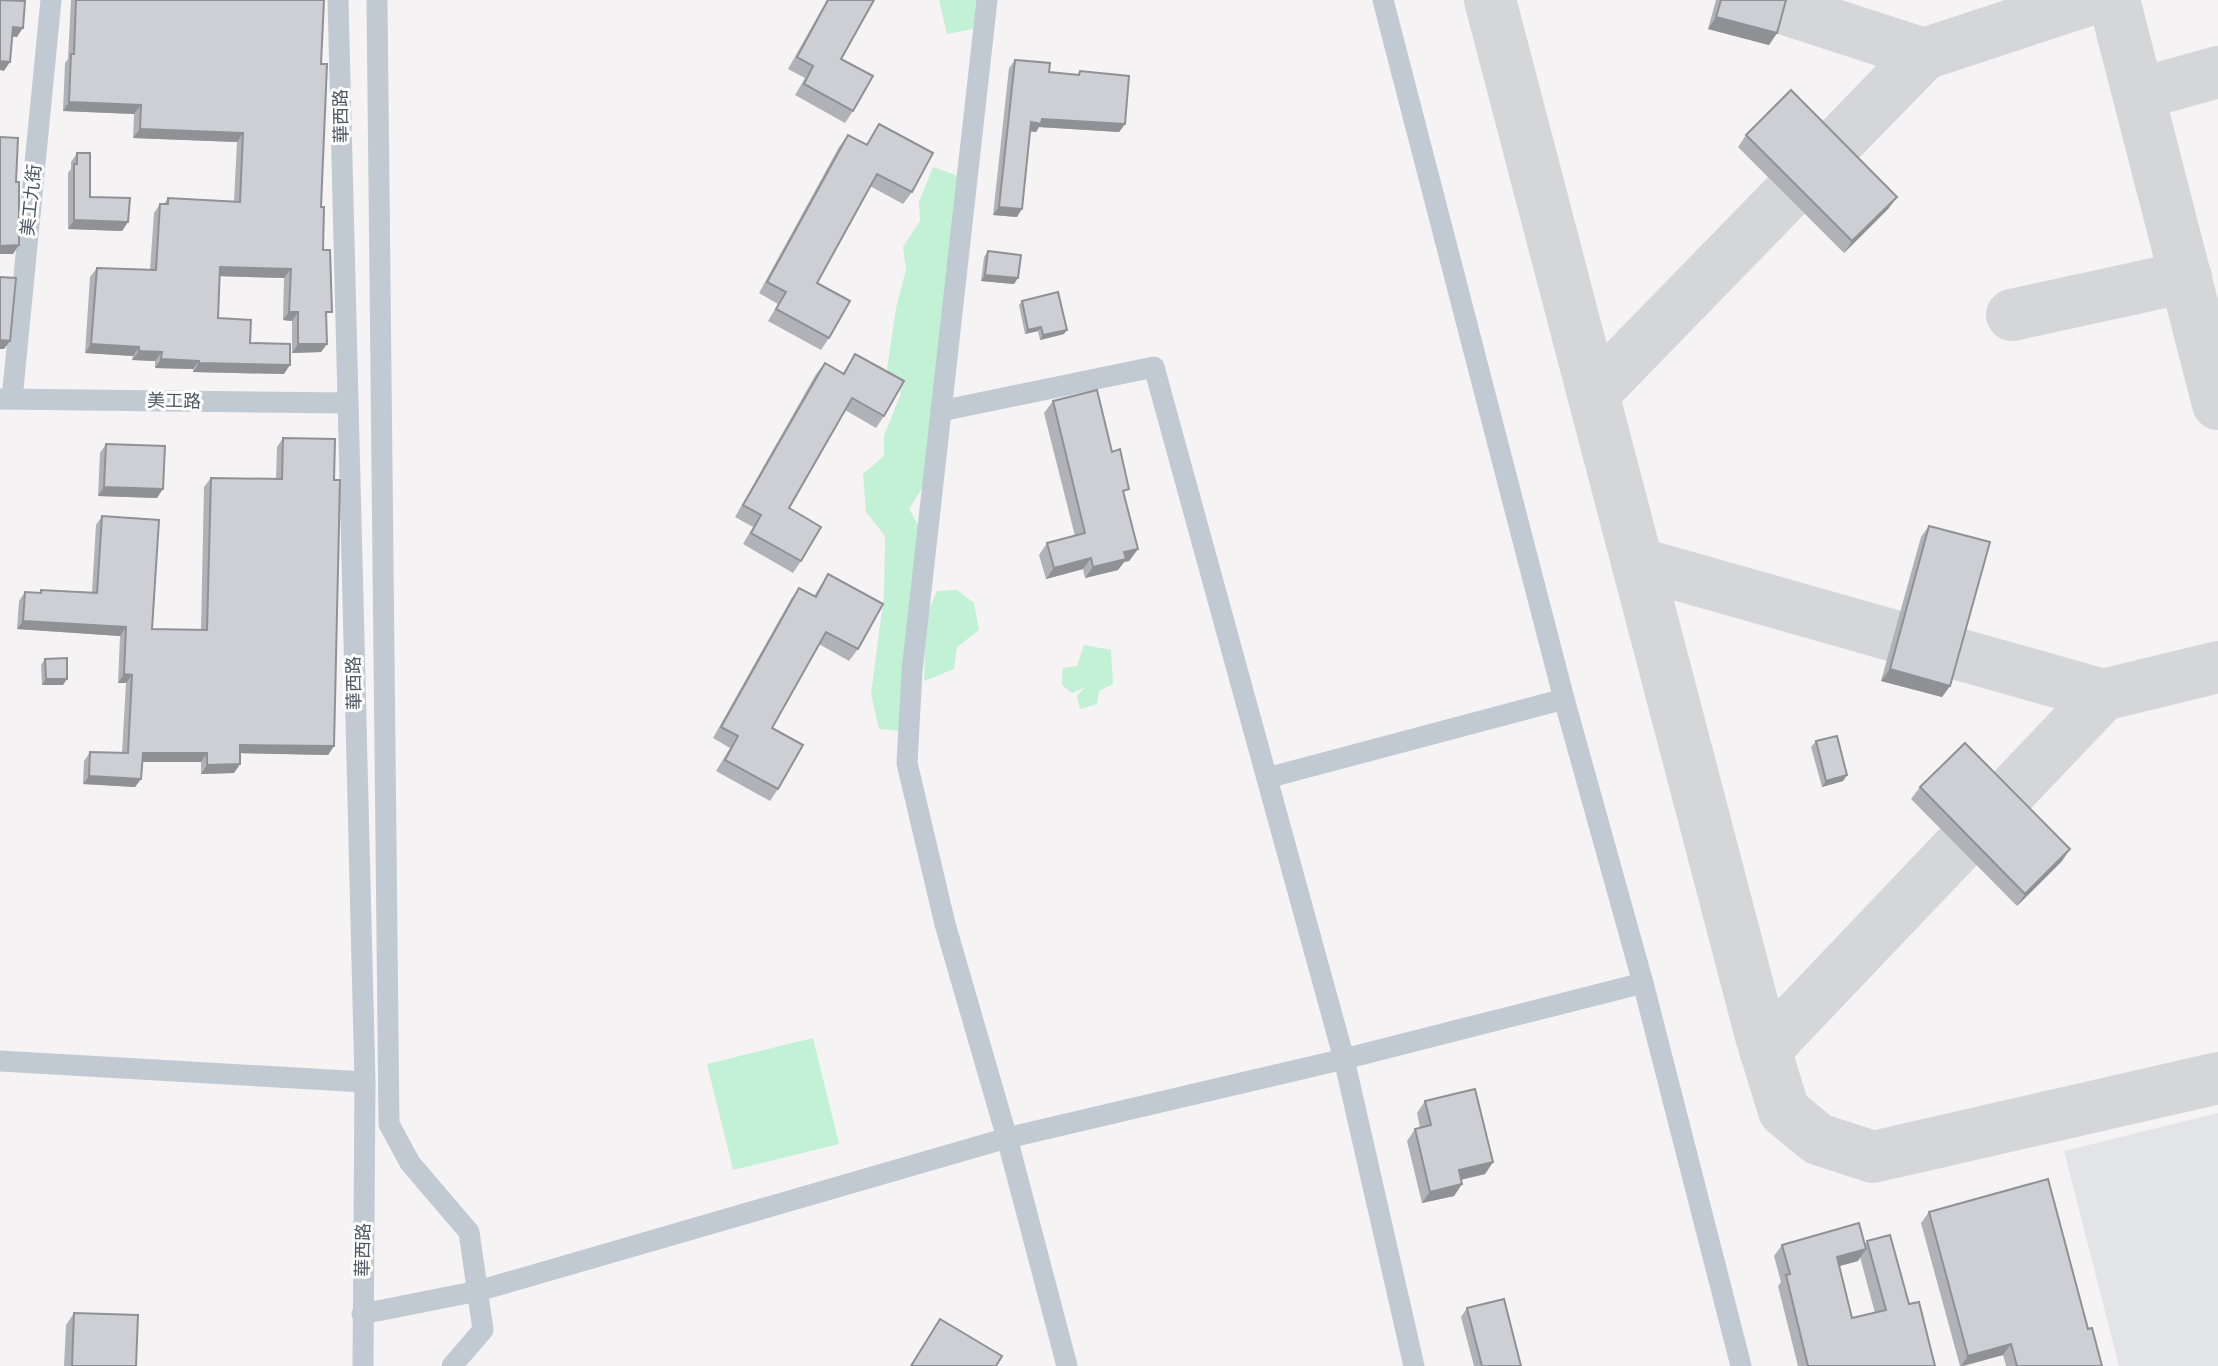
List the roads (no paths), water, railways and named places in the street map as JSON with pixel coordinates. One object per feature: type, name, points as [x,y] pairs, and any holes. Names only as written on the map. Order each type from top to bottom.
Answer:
[{"type":"street","name":"美工九街","points":[[6,399],[51,0]]},
{"type":"street","name":"華西路","points":[[338,0],[365,1082],[363,1366]]},
{"type":"street","points":[[377,0],[389,1124],[410,1163],[469,1232],[483,1330],[452,1366]]},
{"type":"street","points":[[987,0],[912,671],[907,763],[945,924],[1007,1138],[1068,1366]]},
{"type":"street","points":[[1382,0],[1564,699],[1643,983],[1741,1366]]},
{"type":"street","points":[[941,411],[1154,367],[1344,1059],[1414,1366]]},
{"type":"street","name":"美工路","points":[[6,399],[348,403]]},
{"type":"street","points":[[1267,778],[1564,699]]},
{"type":"street","points":[[362,1314],[478,1291],[1007,1138],[1344,1059],[1643,983]]},
{"type":"street","points":[[0,1061],[365,1082]]}]
